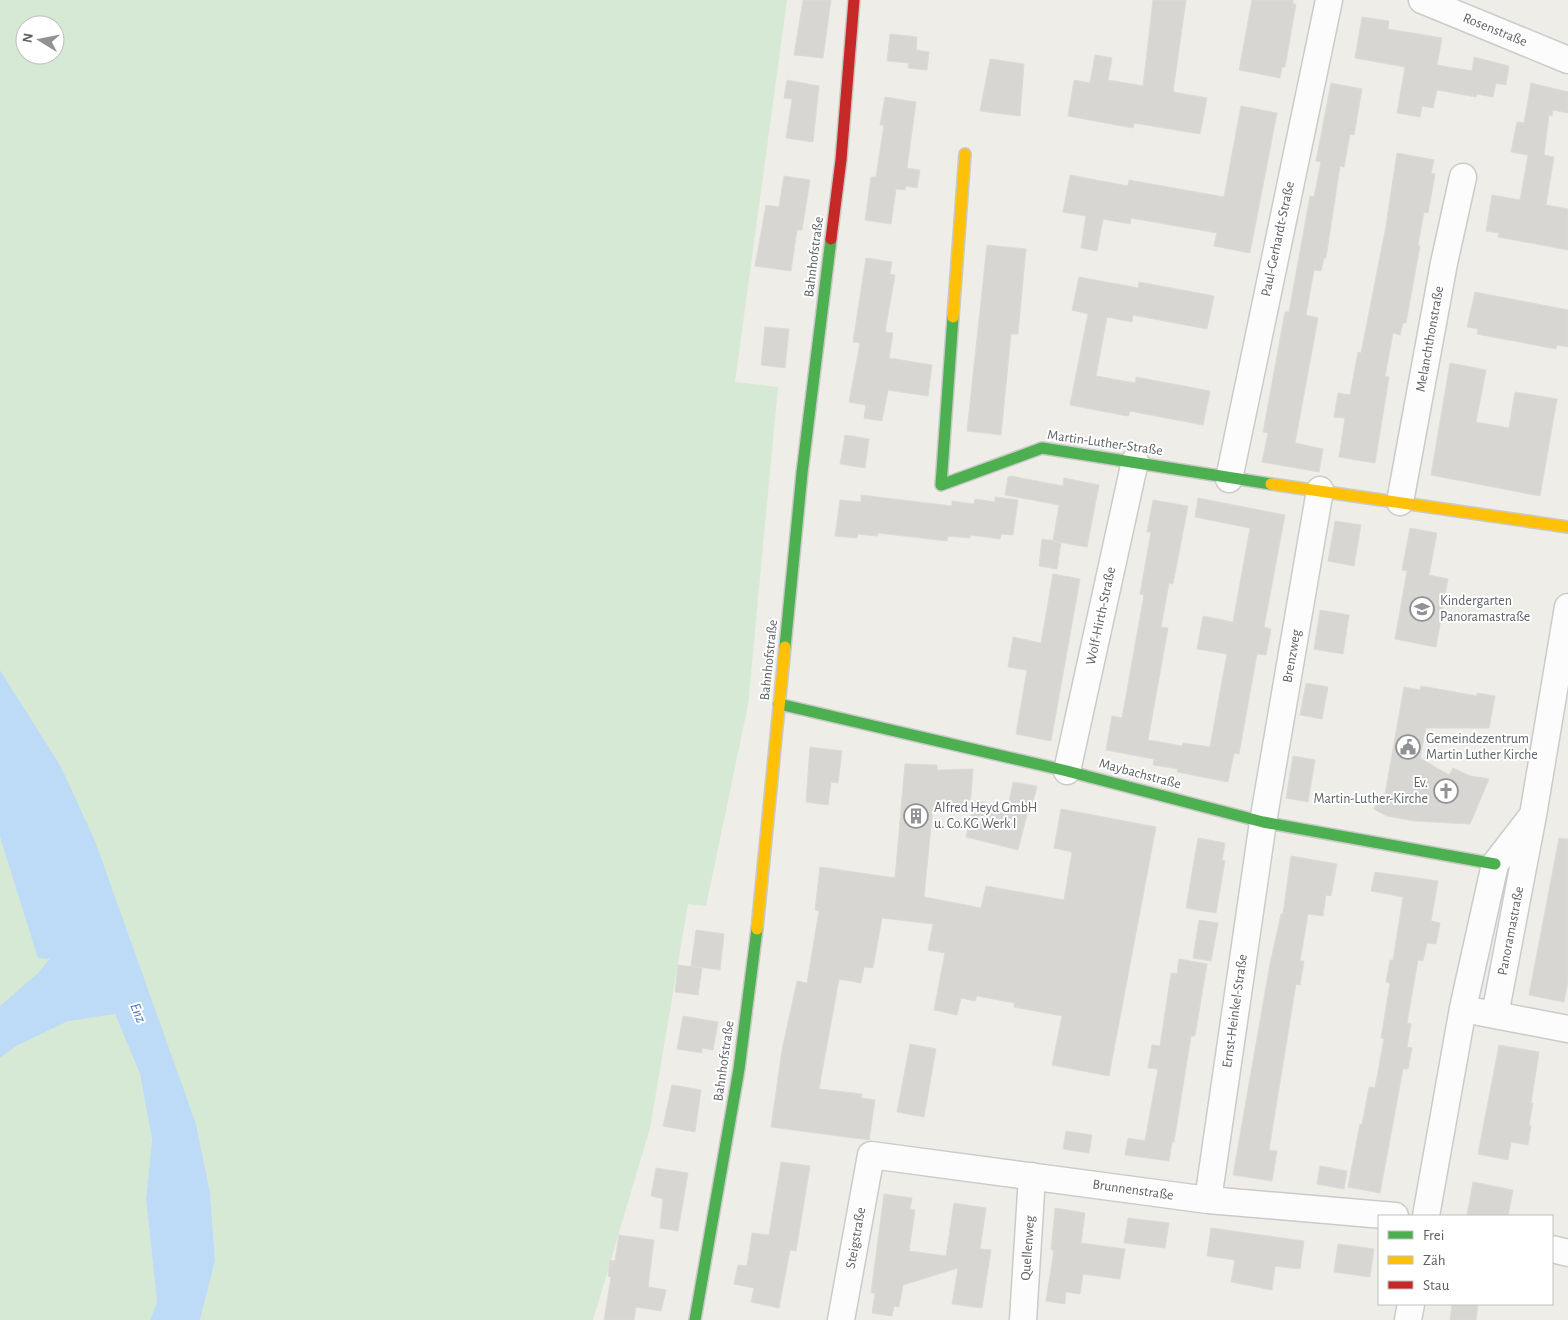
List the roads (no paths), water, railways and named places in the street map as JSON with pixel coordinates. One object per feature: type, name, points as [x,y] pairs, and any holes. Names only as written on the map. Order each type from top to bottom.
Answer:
[{"type":"street","name":"Bahnhofstraße","points":[[695,1320],[739,1069],[758,912],[802,474],[841,160],[854,0]]},
{"type":"street","name":"Paul-Gerhardt-Straße","points":[[1229,479],[1329,0]]},
{"type":"street","name":"Rosenstraße","points":[[1422,0],[1568,60]]},
{"type":"street","name":"Martin-Luther-Straße","points":[[965,154],[941,485],[1042,448],[1135,461],[1229,479],[1320,490],[1568,526]]},
{"type":"street","name":"Melanchthonstraße","points":[[1400,502],[1444,263],[1463,177]]},
{"type":"street","name":"Wolf-Hirth-Straße","points":[[1067,771],[1135,461]]},
{"type":"street","name":"Brenzweg","points":[[1263,822],[1320,490]]},
{"type":"street","name":"Panoramastraße","points":[[1495,1015],[1533,815],[1568,607]]},
{"type":"street","name":"Maybachstraße","points":[[780,704],[1067,771],[1263,822],[1495,864]]},
{"type":"street","name":"Panoramastraße","points":[[1426,1215],[1464,1008],[1495,864],[1533,815]]},
{"type":"street","name":"Ernst-Heinkel-Straße","points":[[1208,1200],[1263,822]]},
{"type":"street","points":[[1464,1008],[1568,1029]]},
{"type":"street","name":"Brunnenstraße","points":[[871,1155],[1208,1200],[1383,1215]]},
{"type":"street","name":"Steigstraße","points":[[841,1320],[871,1155]]},
{"type":"street","name":"Quellenweg","points":[[1023,1320],[1032,1176]]},
{"type":"street","points":[[1553,1249],[1568,1253]]},
{"type":"street","points":[[1408,1320],[1411,1305]]},
{"type":"water","name":"Enz","points":[[0,670],[60,765],[95,841],[196,1124],[210,1192],[215,1261],[200,1320],[150,1320],[157,1302],[146,1199],[152,1140],[140,1074],[115,1014],[68,1021],[16,1046],[0,1058],[0,1006],[37,974],[50,959],[38,958],[0,837]]},
{"type":"place","name":"Kindergarten Panoramastraße","points":[[1422,609]]},
{"type":"place","name":"Gemeindezentrum Martin Luther Kirche","points":[[1408,747]]},
{"type":"place","name":"Ev. Martin-Luther-Kirche","points":[[1446,791]]},
{"type":"place","name":"Alfred Heyd GmbH u. Co.KG Werk I","points":[[916,816]]}]
